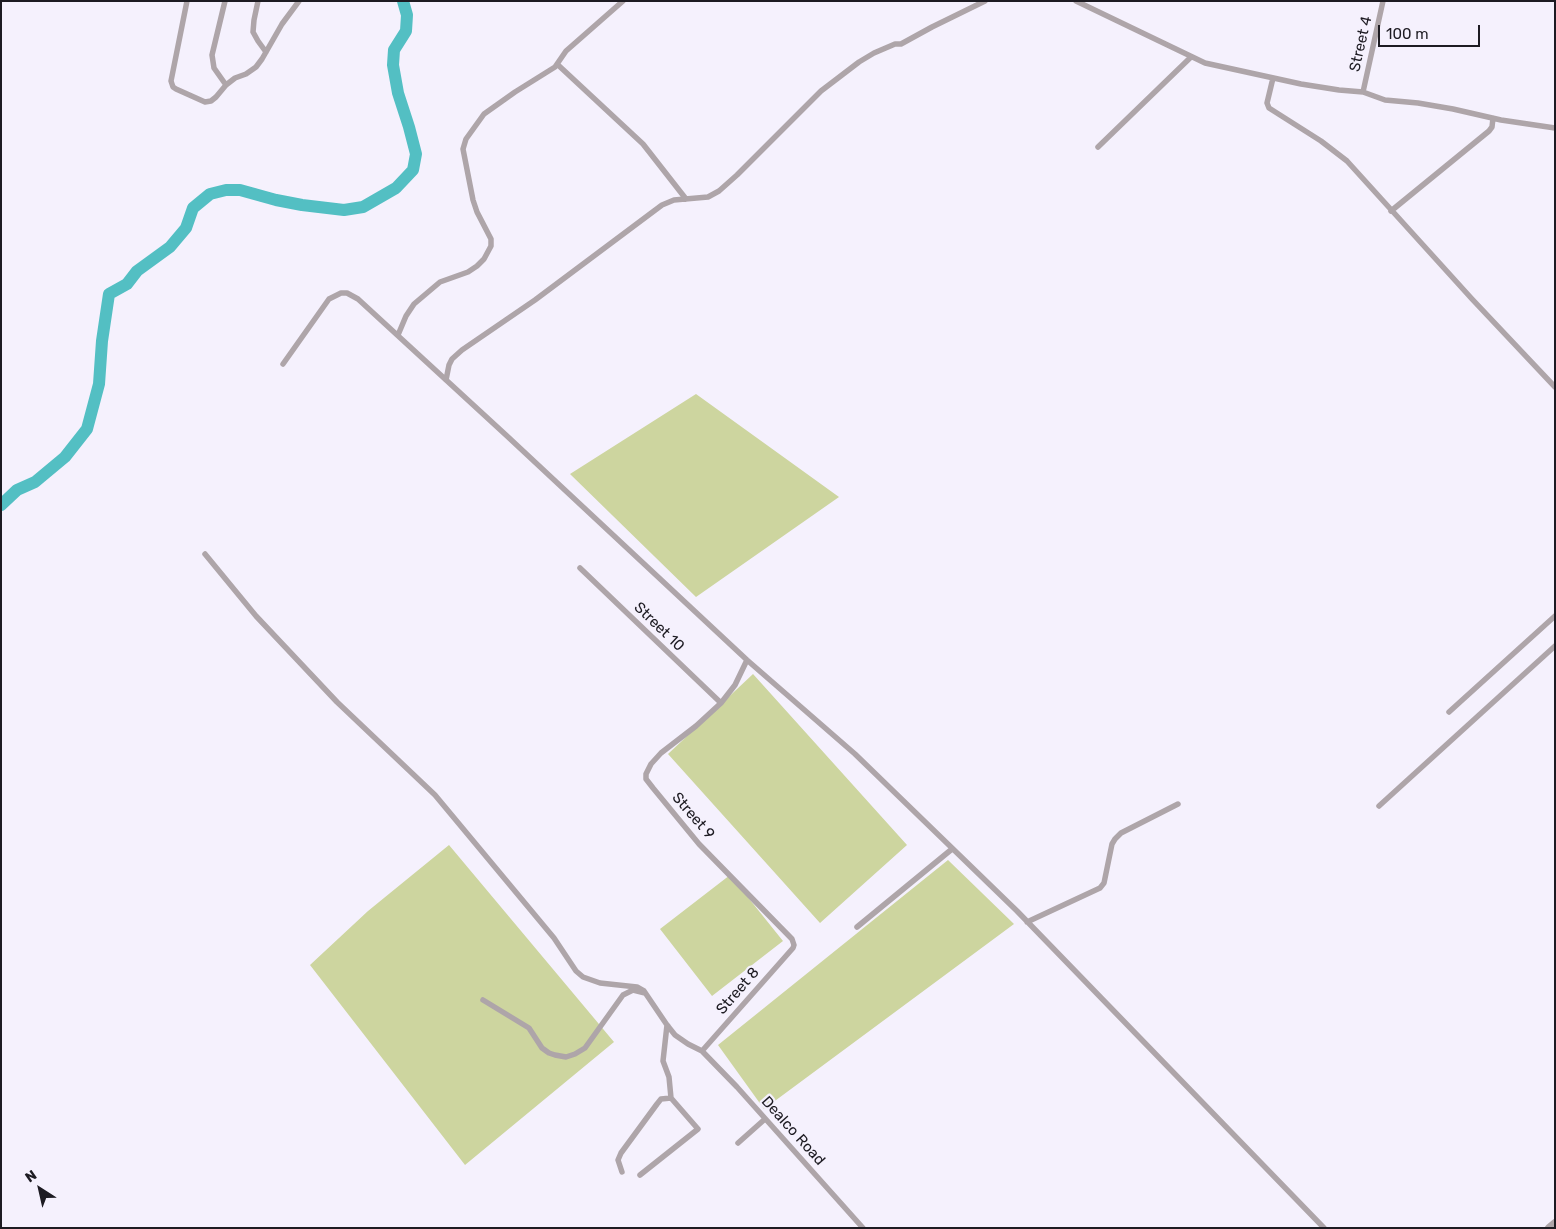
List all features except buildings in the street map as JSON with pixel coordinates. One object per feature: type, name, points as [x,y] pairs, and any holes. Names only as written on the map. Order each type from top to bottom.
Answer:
[{"type":"street","points":[[187,1],[171,84],[176,89],[204,102],[211,101],[235,78],[246,74],[256,67],[282,24],[299,1]]},
{"type":"street","points":[[224,1],[212,55],[214,68],[226,85]]},
{"type":"street","points":[[258,1],[253,32],[266,52]]},
{"type":"street","points":[[398,335],[406,316],[414,304],[440,282],[468,272],[477,266],[484,259],[491,246],[491,238],[477,212],[473,200],[464,155],[464,142],[488,111],[552,69],[566,51],[623,1]]},
{"type":"street","points":[[446,380],[452,359],[462,350],[535,300],[662,205],[670,201],[708,197],[725,186],[821,92],[864,59],[895,44],[901,44],[985,1]]},
{"type":"street","points":[[1076,1],[1205,63],[1273,78],[1339,90],[1363,92],[1385,100],[1418,103],[1484,117],[1555,128]]},
{"type":"street","name":"Street 4","points":[[1363,92],[1383,1]]},
{"type":"street","points":[[1098,147],[1191,57]]},
{"type":"street","points":[[557,64],[643,144],[686,199]]},
{"type":"street","points":[[1273,78],[1267,103],[1269,108],[1340,155],[1555,387]]},
{"type":"street","points":[[1391,212],[1489,131],[1492,127],[1493,118]]},
{"type":"street","points":[[283,364],[329,299],[341,292],[358,299],[747,660],[855,754],[1027,922],[1324,1228]]},
{"type":"street","points":[[205,554],[256,616],[337,702],[434,795],[554,938],[576,971],[583,977],[600,983],[642,989],[648,994],[675,1035],[702,1051]]},
{"type":"street","name":"Street 10","points":[[580,568],[721,703]]},
{"type":"street","points":[[1449,712],[1555,616]]},
{"type":"street","points":[[1379,806],[1555,646]]},
{"type":"street","points":[[721,703],[735,685],[747,660]]},
{"type":"street","name":"Street 9","points":[[721,703],[656,758],[647,770],[646,779],[699,844],[792,939],[793,948]]},
{"type":"street","points":[[1027,922],[1100,888],[1104,883],[1112,844],[1115,839],[1121,833],[1178,804]]},
{"type":"street","points":[[857,927],[952,848]]},
{"type":"street","name":"Street 8","points":[[702,1051],[793,948]]},
{"type":"street","points":[[483,1000],[529,1028],[542,1048],[555,1055],[566,1057],[585,1048],[623,995],[633,990],[648,994]]},
{"type":"street","points":[[640,1175],[698,1129],[671,1098],[669,1077],[663,1062],[667,1025]]},
{"type":"street","name":"Dealco Road","points":[[702,1051],[863,1228]]},
{"type":"street","points":[[622,1172],[618,1160],[621,1152],[661,1099],[671,1098]]},
{"type":"street","points":[[738,1143],[765,1119]]},
{"type":"street","points":[[1549,1228],[1555,1223]]},
{"type":"green space","points":[[696,394],[839,497],[696,597],[570,474]]},
{"type":"green space","points":[[753,674],[907,845],[820,923],[668,754]]},
{"type":"green space","points":[[449,845],[614,1042],[465,1165],[310,965],[368,911]]},
{"type":"green space","points":[[948,860],[1014,924],[764,1109],[718,1045]]},
{"type":"green space","points":[[730,875],[783,941],[712,996],[660,929]]},
{"type":"waterway","points":[[1,505],[17,490],[35,482],[65,457],[87,429],[99,384],[102,341],[109,294],[127,284],[137,271],[170,247],[186,228],[193,208],[210,194],[226,190],[240,190],[276,200],[344,210],[363,207],[396,188],[413,170],[416,154],[398,93],[393,65],[394,50],[406,31],[407,15],[403,1]]}]
